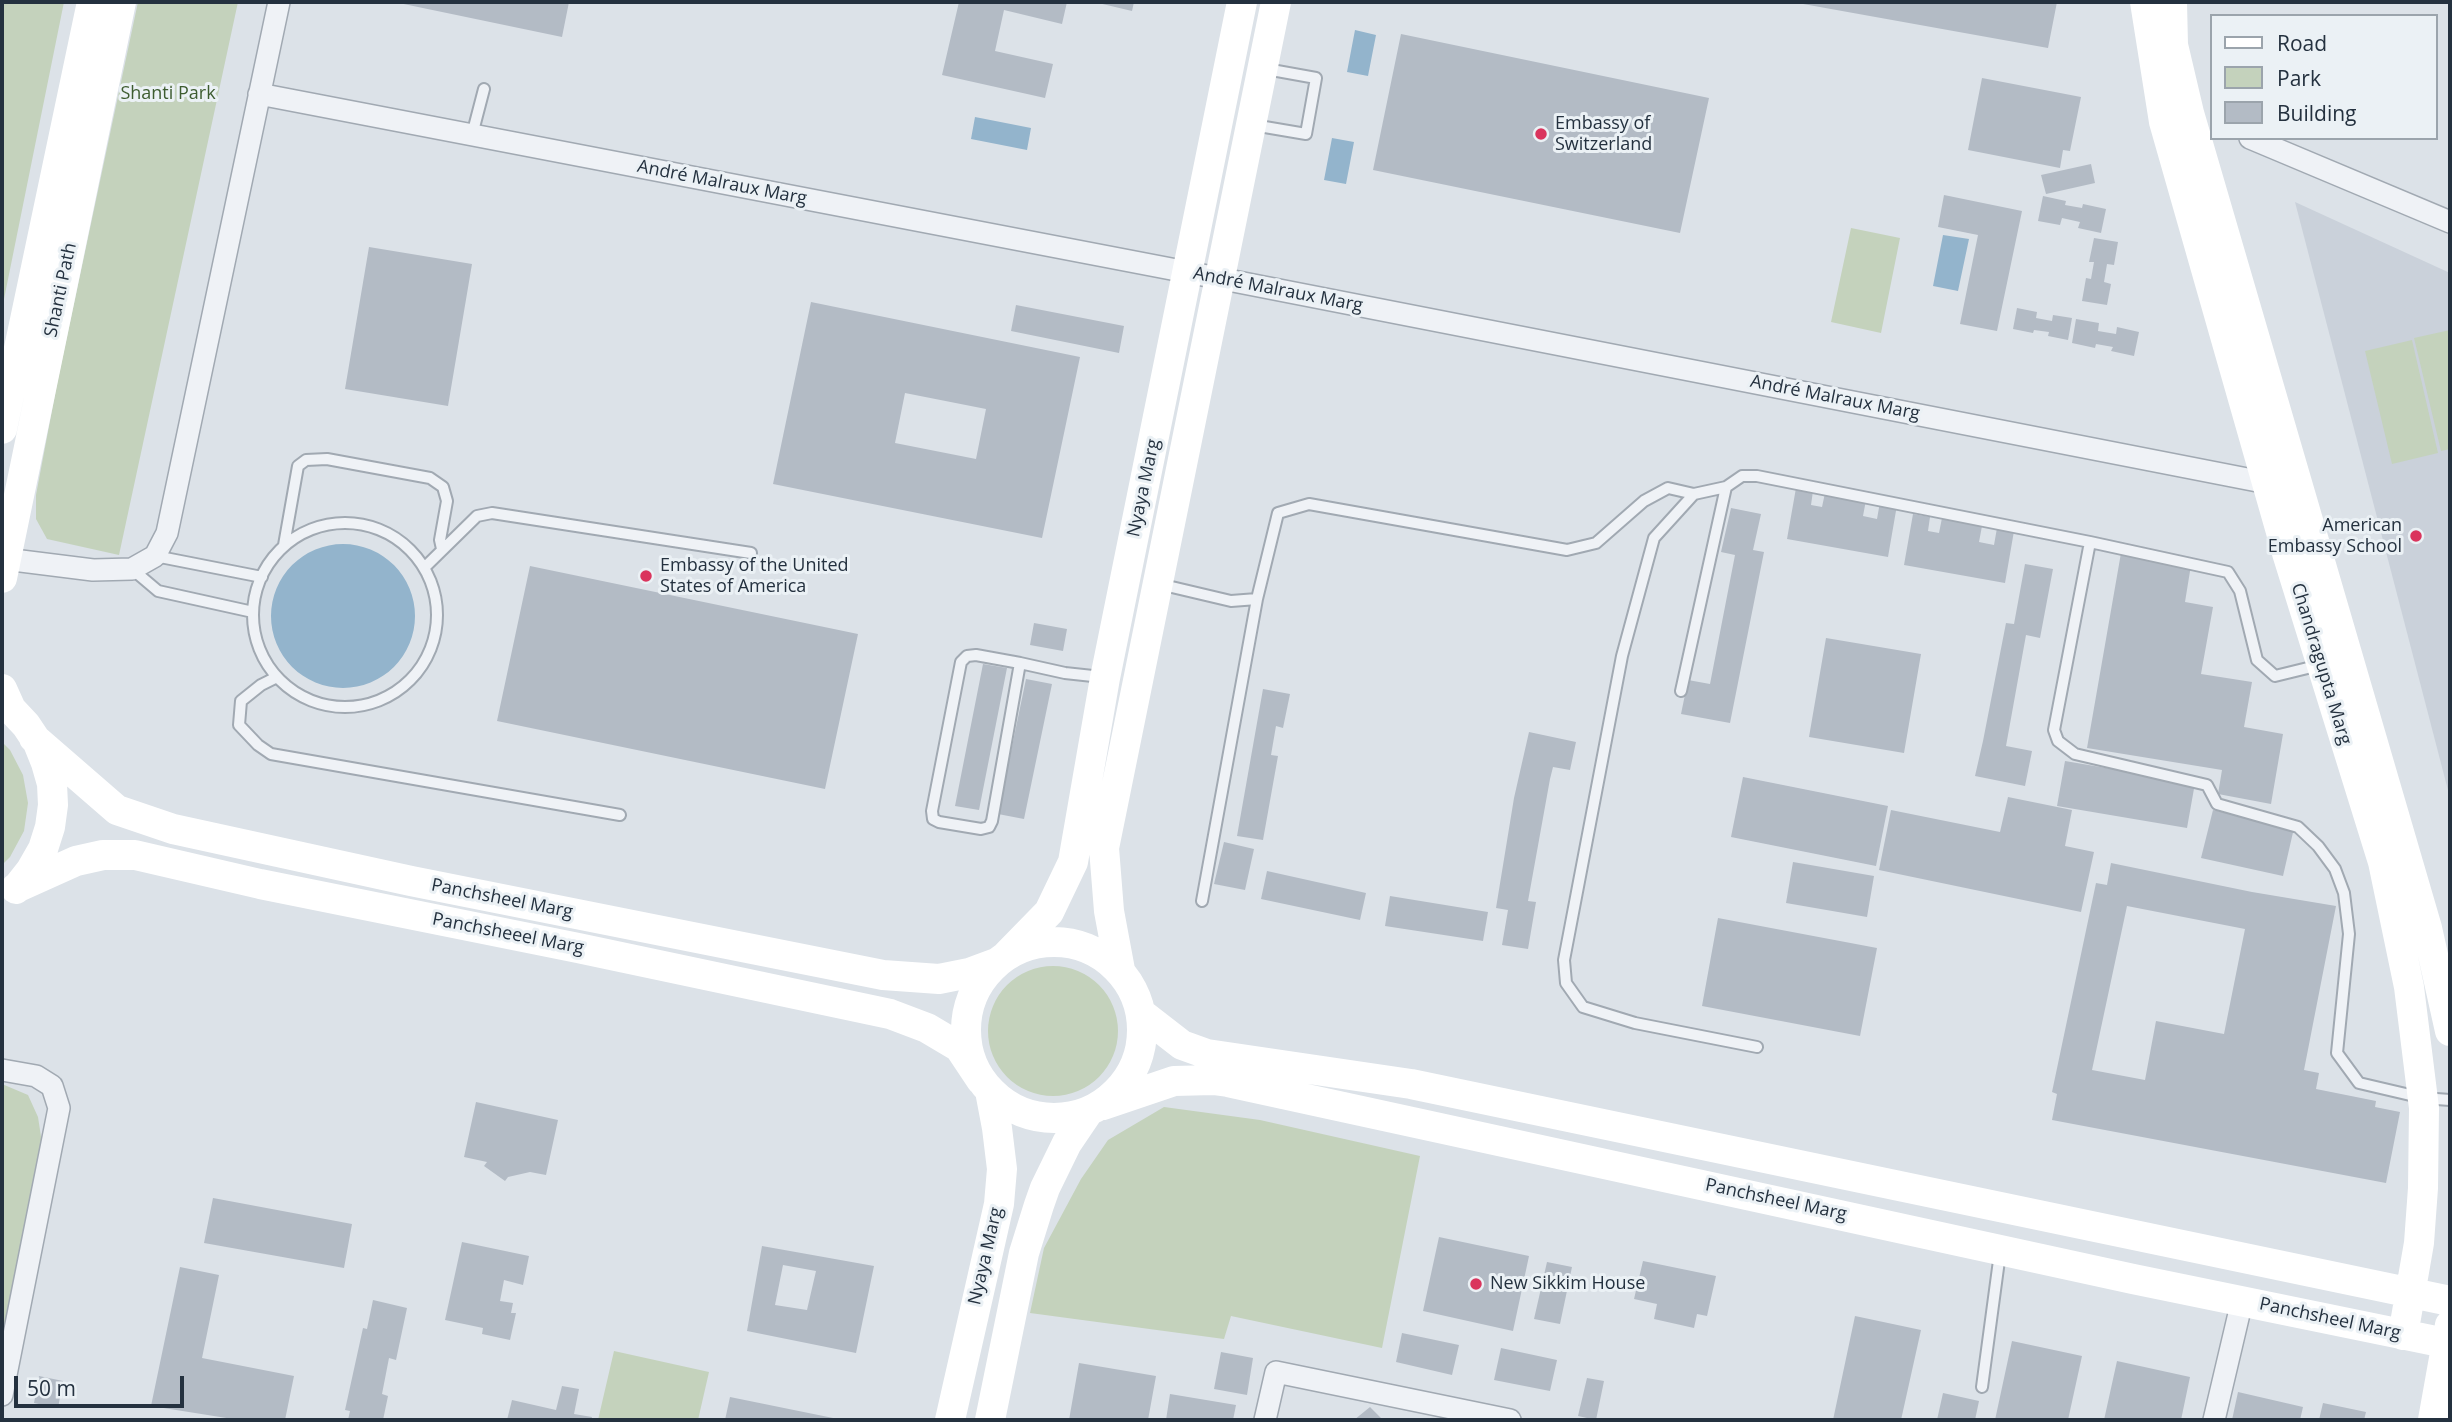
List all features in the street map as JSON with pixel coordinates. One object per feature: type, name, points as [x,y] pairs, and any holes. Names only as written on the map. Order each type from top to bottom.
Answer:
[{"type":"main road","name":"Shanti Path","points":[[2,429],[92,2]]},
{"type":"main road","name":"Shanti Path","points":[[4,568],[121,2]]},
{"type":"main road","name":"Nyaya Marg","points":[[1002,959],[1049,912],[1073,862],[1105,678],[1242,2]]},
{"type":"main road","name":"Nyaya Marg","points":[[1120,970],[1109,911],[1104,848],[1276,2]]},
{"type":"main road","name":"Chandragupta Marg","points":[[2145,2],[2164,122],[2321,665],[2383,862],[2436,1099],[2403,1335]]},
{"type":"main road","name":"Chandragupta Marg","points":[[2172,2],[2173,46],[2201,118],[2298,489],[2427,928],[2450,1031]]},
{"type":"main road","points":[[3,696],[34,738],[46,763],[52,784],[53,806],[43,849],[32,870],[9,894]]},
{"type":"main road","name":"Panchsheel Marg","points":[[34,738],[117,810],[173,829],[424,884],[883,975],[939,979],[969,973],[1002,959]]},
{"type":"main road","name":"Panchsheeel Marg","points":[[9,894],[76,861],[103,855],[135,855],[260,884],[890,1014],[927,1028],[959,1047],[986,1086]]},
{"type":"main road","points":[[1067,942],[1096,951],[1120,970],[1135,990],[1142,1014],[1142,1048],[1128,1080],[1096,1108],[1062,1118],[1036,1117],[1011,1107],[986,1086],[970,1057],[965,1032],[969,1006],[979,983],[1002,959],[1036,943],[1067,942]]},
{"type":"main road","points":[[1142,1014],[1182,1045],[1207,1054],[1411,1084],[2450,1301]]},
{"type":"main road","name":"Panchsheel Marg","points":[[1096,1108],[1174,1081],[1213,1080],[2403,1335],[2449,1337]]},
{"type":"main road","name":"Nyaya Marg","points":[[950,1420],[999,1204],[1002,1168],[998,1128],[986,1086]]},
{"type":"main road","name":"Nyaya Marg","points":[[990,1420],[1024,1253],[1039,1205],[1067,1143],[1096,1108]]},
{"type":"main road","points":[[2433,1420],[2449,1337]]},
{"type":"street","points":[[4,568],[132,569],[155,556],[167,533],[279,2]]},
{"type":"street","name":"André Malraux Marg","points":[[259,94],[1220,278],[2298,489]]},
{"type":"street","points":[[2255,140],[2450,222]]},
{"type":"street","points":[[2,1070],[36,1076],[52,1086],[59,1108],[2,1395]]},
{"type":"street","points":[[2214,1420],[2242,1301]]},
{"type":"street","points":[[1265,1420],[1276,1372],[1510,1420]]},
{"type":"lane","points":[[1251,125],[1306,134],[1316,78],[1263,68]]},
{"type":"lane","points":[[472,135],[484,89]]},
{"type":"lane","points":[[284,545],[298,467],[306,460],[327,459],[430,478],[443,487],[447,501],[440,540],[442,549]]},
{"type":"lane","points":[[1202,901],[1257,599],[1278,513],[1309,504],[1567,550],[1596,543],[1644,501],[1668,488],[1694,494],[1726,487],[1742,476],[1757,476],[2228,572],[2239,591],[2257,660],[2275,676],[2321,665]]},
{"type":"lane","points":[[1681,691],[1726,487]]},
{"type":"lane","points":[[1694,494],[1654,537],[1622,656],[1564,960],[1566,983],[1583,1007],[1635,1023],[1757,1047]]},
{"type":"lane","points":[[424,568],[477,516],[492,513],[751,553]]},
{"type":"lane","points":[[338,522],[368,525],[397,537],[420,559],[434,587],[439,619],[431,650],[415,677],[389,696],[359,706],[327,706],[300,696],[276,677],[260,653],[253,624],[254,595],[265,568],[284,545],[309,529],[338,522]]},
{"type":"lane","points":[[2090,542],[2090,555],[2054,730],[2058,741],[2075,754],[2207,785],[2217,804],[2298,827],[2318,846],[2335,869],[2344,893],[2349,934],[2337,1053],[2359,1083],[2436,1099]]},
{"type":"lane","points":[[155,556],[262,577]]},
{"type":"lane","points":[[132,569],[158,591],[253,612]]},
{"type":"lane","points":[[1158,584],[1231,601],[1257,599]]},
{"type":"lane","points":[[1020,663],[989,827],[981,829],[933,819],[932,811],[961,662],[967,656],[976,655],[1105,678]]},
{"type":"lane","points":[[276,677],[241,701],[239,725],[271,754],[620,815]]},
{"type":"lane","points":[[1982,1387],[2001,1250]]},
{"type":"shaded area","name":"American Embassy School","points":[[2295,202],[2450,273],[2450,798]]},
{"type":"green space","points":[[2,2],[64,2],[2,309]]},
{"type":"green space","name":"Shanti Park","points":[[138,2],[238,2],[119,555],[47,539],[36,519],[36,495]]},
{"type":"green space","points":[[1851,228],[1900,238],[1881,333],[1831,322]]},
{"type":"green space","points":[[2450,330],[2450,449],[2441,451],[2414,338]]},
{"type":"green space","points":[[2412,340],[2438,453],[2392,464],[2365,351]]},
{"type":"green space","points":[[2,742],[10,750],[23,775],[28,803],[24,831],[10,857],[2,865]]},
{"type":"green space","points":[[1053,966],[1078,971],[1099,985],[1113,1006],[1118,1031],[1113,1056],[1099,1077],[1078,1091],[1053,1096],[1028,1091],[1007,1077],[993,1056],[988,1031],[993,1006],[1007,985],[1028,971]]},
{"type":"green space","points":[[2,1084],[28,1095],[38,1117],[42,1143],[2,1347]]},
{"type":"green space","points":[[1164,1107],[1260,1120],[1420,1156],[1382,1348],[1231,1316],[1224,1339],[1030,1313],[1044,1248],[1081,1179],[1108,1140]]},
{"type":"green space","points":[[614,1351],[709,1372],[698,1420],[598,1420]]},
{"type":"water","points":[[1355,30],[1376,35],[1368,76],[1347,72]]},
{"type":"water","points":[[975,117],[1031,128],[1027,150],[971,139]]},
{"type":"water","points":[[1332,138],[1354,142],[1346,184],[1324,180]]},
{"type":"water","points":[[1943,235],[1969,239],[1958,291],[1933,286]]},
{"type":"water","points":[[343,544],[371,549],[394,565],[410,588],[415,616],[410,644],[394,667],[371,683],[343,688],[315,683],[292,667],[276,644],[271,616],[276,588],[292,565],[315,549]]},
{"type":"building","points":[[394,2],[569,2],[562,37]]},
{"type":"building","points":[[959,2],[1067,2],[1062,24],[1004,10],[995,51],[1053,64],[1045,98],[942,75]]},
{"type":"building","points":[[1094,2],[1134,2],[1132,11]]},
{"type":"building","points":[[1792,2],[2057,2],[2048,48]]},
{"type":"building","name":"Embassy of Switzerland","points":[[1401,34],[1709,98],[1680,233],[1373,170]]},
{"type":"building","points":[[1982,78],[2081,97],[2070,151],[2063,150],[2060,168],[1968,150]]},
{"type":"building","points":[[2091,164],[2095,183],[2046,194],[2041,175]]},
{"type":"building","points":[[1944,195],[2022,211],[1997,331],[1960,324],[1978,235],[1938,227]]},
{"type":"building","points":[[2043,196],[2066,201],[2065,205],[2082,208],[2083,204],[2106,209],[2101,233],[2078,228],[2080,222],[2062,218],[2060,225],[2038,221]]},
{"type":"building","points":[[2094,238],[2118,242],[2114,265],[2107,264],[2104,282],[2111,284],[2107,305],[2082,301],[2086,278],[2091,279],[2094,262],[2089,262]]},
{"type":"building","points":[[369,247],[472,264],[448,406],[345,389]]},
{"type":"building","points":[[811,302],[1080,357],[1042,538],[773,484]],"holes":[[[905,393],[986,409],[976,459],[895,443]]]},
{"type":"building","points":[[1016,305],[1124,326],[1119,353],[1011,331]]},
{"type":"building","points":[[2017,308],[2037,312],[2036,318],[2052,321],[2053,315],[2072,318],[2068,340],[2048,336],[2049,332],[2034,330],[2033,333],[2013,329]]},
{"type":"building","points":[[2076,319],[2099,323],[2098,331],[2116,334],[2117,327],[2139,332],[2134,356],[2111,351],[2113,347],[2096,344],[2095,348],[2072,343]]},
{"type":"building","points":[[1796,488],[1813,491],[1811,505],[1822,507],[1825,493],[1866,500],[1863,516],[1877,519],[1880,502],[1897,505],[1888,557],[1787,539]]},
{"type":"building","points":[[1731,508],[1761,514],[1753,550],[1764,552],[1730,723],[1681,714],[1688,680],[1710,684],[1735,555],[1721,552]]},
{"type":"building","points":[[1913,514],[1930,517],[1928,531],[1939,533],[1942,518],[1982,526],[1979,542],[1994,545],[1997,528],[2014,531],[2005,583],[1904,565]]},
{"type":"building","points":[[2121,553],[2191,565],[2185,602],[2213,607],[2201,674],[2252,682],[2244,727],[2283,734],[2271,804],[2218,794],[2222,770],[2087,748]]},
{"type":"building","points":[[2025,564],[2053,569],[2040,638],[2026,635],[2006,746],[2032,751],[2025,786],[1975,776],[2006,623],[2014,624]]},
{"type":"building","points":[[530,566],[858,634],[825,789],[497,721]]},
{"type":"building","points":[[1034,623],[1067,629],[1063,651],[1030,645]]},
{"type":"building","points":[[1826,638],[1921,654],[1904,753],[1809,737]]},
{"type":"building","points":[[983,664],[1007,668],[979,810],[955,806]]},
{"type":"building","points":[[1026,679],[1052,684],[1024,819],[998,814]]},
{"type":"building","points":[[1263,689],[1290,694],[1283,728],[1276,726],[1271,755],[1278,756],[1263,840],[1237,836]]},
{"type":"building","points":[[1529,732],[1576,742],[1570,770],[1553,767],[1550,779],[1528,901],[1536,902],[1528,949],[1502,945],[1508,910],[1496,908],[1514,798]]},
{"type":"building","points":[[2065,761],[2195,783],[2187,828],[2057,806]]},
{"type":"building","points":[[1743,777],[1888,806],[1876,866],[1731,837]]},
{"type":"building","points":[[2008,797],[2072,810],[2065,846],[2094,852],[2081,912],[1879,870],[1891,810],[2000,832]]},
{"type":"building","points":[[2213,810],[2294,828],[2283,876],[2201,858]]},
{"type":"building","points":[[1224,842],[1254,849],[1245,890],[1214,884]]},
{"type":"building","points":[[1793,862],[1874,876],[1867,917],[1786,903]]},
{"type":"building","points":[[2111,863],[2336,906],[2304,1070],[2319,1073],[2316,1089],[2376,1101],[2375,1107],[2400,1112],[2386,1183],[2052,1120],[2057,1094],[2052,1092],[2096,883],[2107,885]],"holes":[[[2127,906],[2245,929],[2224,1034],[2156,1021],[2145,1080],[2092,1070]]]},
{"type":"building","points":[[1267,871],[1366,893],[1360,920],[1261,899]]},
{"type":"building","points":[[1390,896],[1488,912],[1483,941],[1385,926]]},
{"type":"building","points":[[1718,918],[1877,948],[1860,1036],[1702,1006]]},
{"type":"building","points":[[476,1102],[558,1120],[546,1175],[530,1172],[508,1177],[505,1181],[484,1166],[487,1162],[464,1157]]},
{"type":"building","points":[[213,1198],[352,1224],[344,1268],[204,1243]]},
{"type":"building","name":"New Sikkim House","points":[[1439,1237],[1529,1256],[1513,1331],[1423,1311]]},
{"type":"building","points":[[462,1242],[529,1256],[523,1285],[504,1280],[500,1301],[513,1303],[511,1313],[516,1313],[510,1340],[482,1334],[483,1328],[445,1320]]},
{"type":"building","points":[[762,1246],[874,1266],[856,1353],[747,1331]],"holes":[[[783,1265],[816,1271],[807,1310],[775,1305]]]},
{"type":"building","points":[[1643,1261],[1716,1276],[1707,1316],[1697,1314],[1694,1328],[1654,1319],[1657,1304],[1634,1299]]},
{"type":"building","points":[[1547,1262],[1572,1267],[1560,1324],[1534,1319]]},
{"type":"building","points":[[180,1267],[219,1275],[202,1358],[294,1376],[285,1420],[239,1420],[151,1406]]},
{"type":"building","points":[[373,1300],[407,1308],[396,1360],[389,1358],[382,1394],[388,1396],[383,1420],[348,1420],[350,1411],[345,1410],[363,1328],[367,1329]]},
{"type":"building","points":[[1855,1316],[1921,1330],[1901,1420],[1833,1420]]},
{"type":"building","points":[[1402,1333],[1459,1345],[1452,1375],[1396,1362]]},
{"type":"building","points":[[2012,1341],[2082,1356],[2068,1420],[1995,1420]]},
{"type":"building","points":[[1501,1348],[1557,1360],[1550,1391],[1494,1380]]},
{"type":"building","points":[[1221,1352],[1253,1358],[1247,1395],[1214,1389]]},
{"type":"building","points":[[2117,1361],[2190,1377],[2181,1420],[2104,1420]]},
{"type":"building","points":[[1079,1363],[1156,1376],[1148,1420],[1069,1420]]},
{"type":"building","points":[[39,1376],[63,1381],[58,1408],[34,1403]]},
{"type":"building","points":[[1587,1378],[1604,1381],[1596,1420],[1578,1416]]},
{"type":"building","points":[[562,1386],[579,1389],[574,1414],[592,1417],[591,1420],[507,1420],[512,1400],[556,1410]]},
{"type":"building","points":[[2238,1392],[2303,1407],[2300,1420],[2232,1420]]},
{"type":"building","points":[[1943,1393],[1979,1401],[1975,1420],[1937,1420]]},
{"type":"building","points":[[1170,1394],[1236,1405],[1233,1420],[1166,1420]]},
{"type":"building","points":[[730,1397],[838,1419],[725,1420]]},
{"type":"building","points":[[2323,1403],[2366,1412],[2364,1420],[2319,1420]]},
{"type":"building","points":[[1370,1407],[1383,1420],[1354,1420]]},
{"type":"place","name":"Embassy of Switzerland","points":[[1541,134]]},
{"type":"place","name":"American Embassy School","points":[[2416,536]]},
{"type":"place","name":"Embassy of the United States of America","points":[[646,576]]},
{"type":"place","name":"New Sikkim House","points":[[1476,1284]]}]
